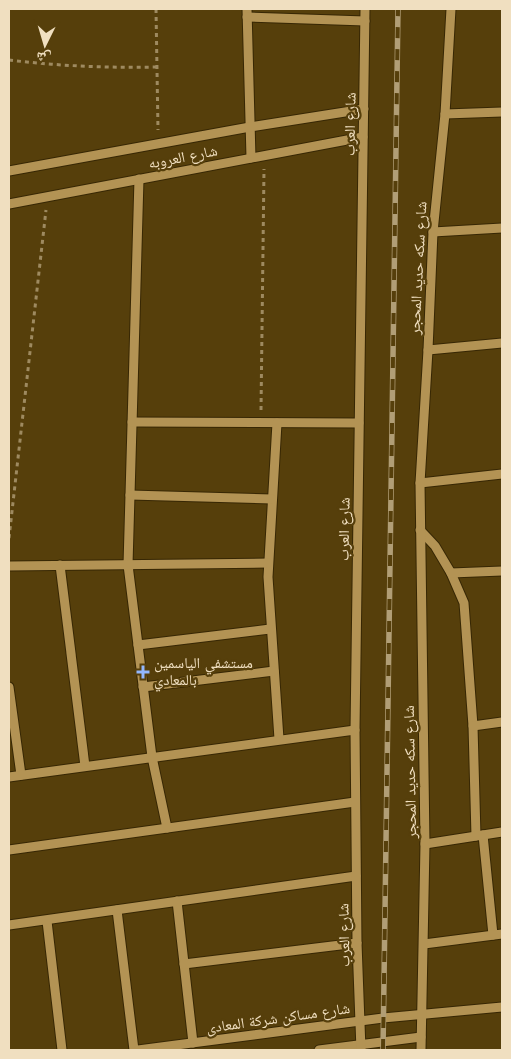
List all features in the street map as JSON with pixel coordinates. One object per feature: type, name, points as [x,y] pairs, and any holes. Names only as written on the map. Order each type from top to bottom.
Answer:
[{"type":"street","name":"شارع العرب","points":[[361,1047],[357,943],[355,730],[365,9]]},
{"type":"street","name":"شارع سكه حديد المحجر","points":[[421,1050],[425,844],[420,483],[433,232],[445,114],[451,9]]},
{"type":"street","points":[[252,158],[247,13],[365,21]]},
{"type":"street","name":"شارع العروبه","points":[[9,171],[250,127],[364,109]]},
{"type":"street","points":[[445,114],[502,112]]},
{"type":"street","name":"شارع العروبه","points":[[9,204],[363,137]]},
{"type":"street","points":[[139,179],[128,564],[152,757],[167,828]]},
{"type":"street","points":[[433,232],[502,228]]},
{"type":"street","points":[[428,350],[502,343]]},
{"type":"street","points":[[132,422],[359,423]]},
{"type":"street","points":[[277,423],[268,563],[270,629],[279,739]]},
{"type":"street","points":[[420,483],[502,474]]},
{"type":"street","points":[[130,495],[272,499]]},
{"type":"street","points":[[420,530],[434,546],[451,573],[464,603],[479,835],[498,935],[424,944]]},
{"type":"street","points":[[9,566],[268,563]]},
{"type":"street","points":[[60,565],[85,766]]},
{"type":"street","points":[[451,573],[502,571]]},
{"type":"street","points":[[138,645],[270,629]]},
{"type":"street","points":[[143,687],[274,672]]},
{"type":"street","points":[[9,687],[21,775]]},
{"type":"street","points":[[473,726],[502,722]]},
{"type":"street","points":[[9,777],[355,730]]},
{"type":"street","points":[[9,850],[355,802]]},
{"type":"street","points":[[425,844],[502,832]]},
{"type":"street","points":[[9,925],[356,876]]},
{"type":"street","points":[[177,901],[193,1043]]},
{"type":"street","points":[[117,910],[136,1050]]},
{"type":"street","points":[[46,921],[62,1050]]},
{"type":"street","points":[[184,964],[357,943]]},
{"type":"street","name":"شارع مساكن شركة المعادى","points":[[136,1050],[360,1021],[502,1007]]},
{"type":"street","points":[[319,1050],[361,1047],[421,1036]]},
{"type":"path","points":[[156,9],[158,144]]},
{"type":"path","points":[[9,60],[97,68],[157,67]]},
{"type":"path","points":[[261,422],[264,155]]},
{"type":"path","points":[[9,538],[47,196]]},
{"type":"railway","points":[[383,1050],[398,9]]},
{"type":"place","name":"مستشفي الياسمين بالمعادي","points":[[143,672]]}]
